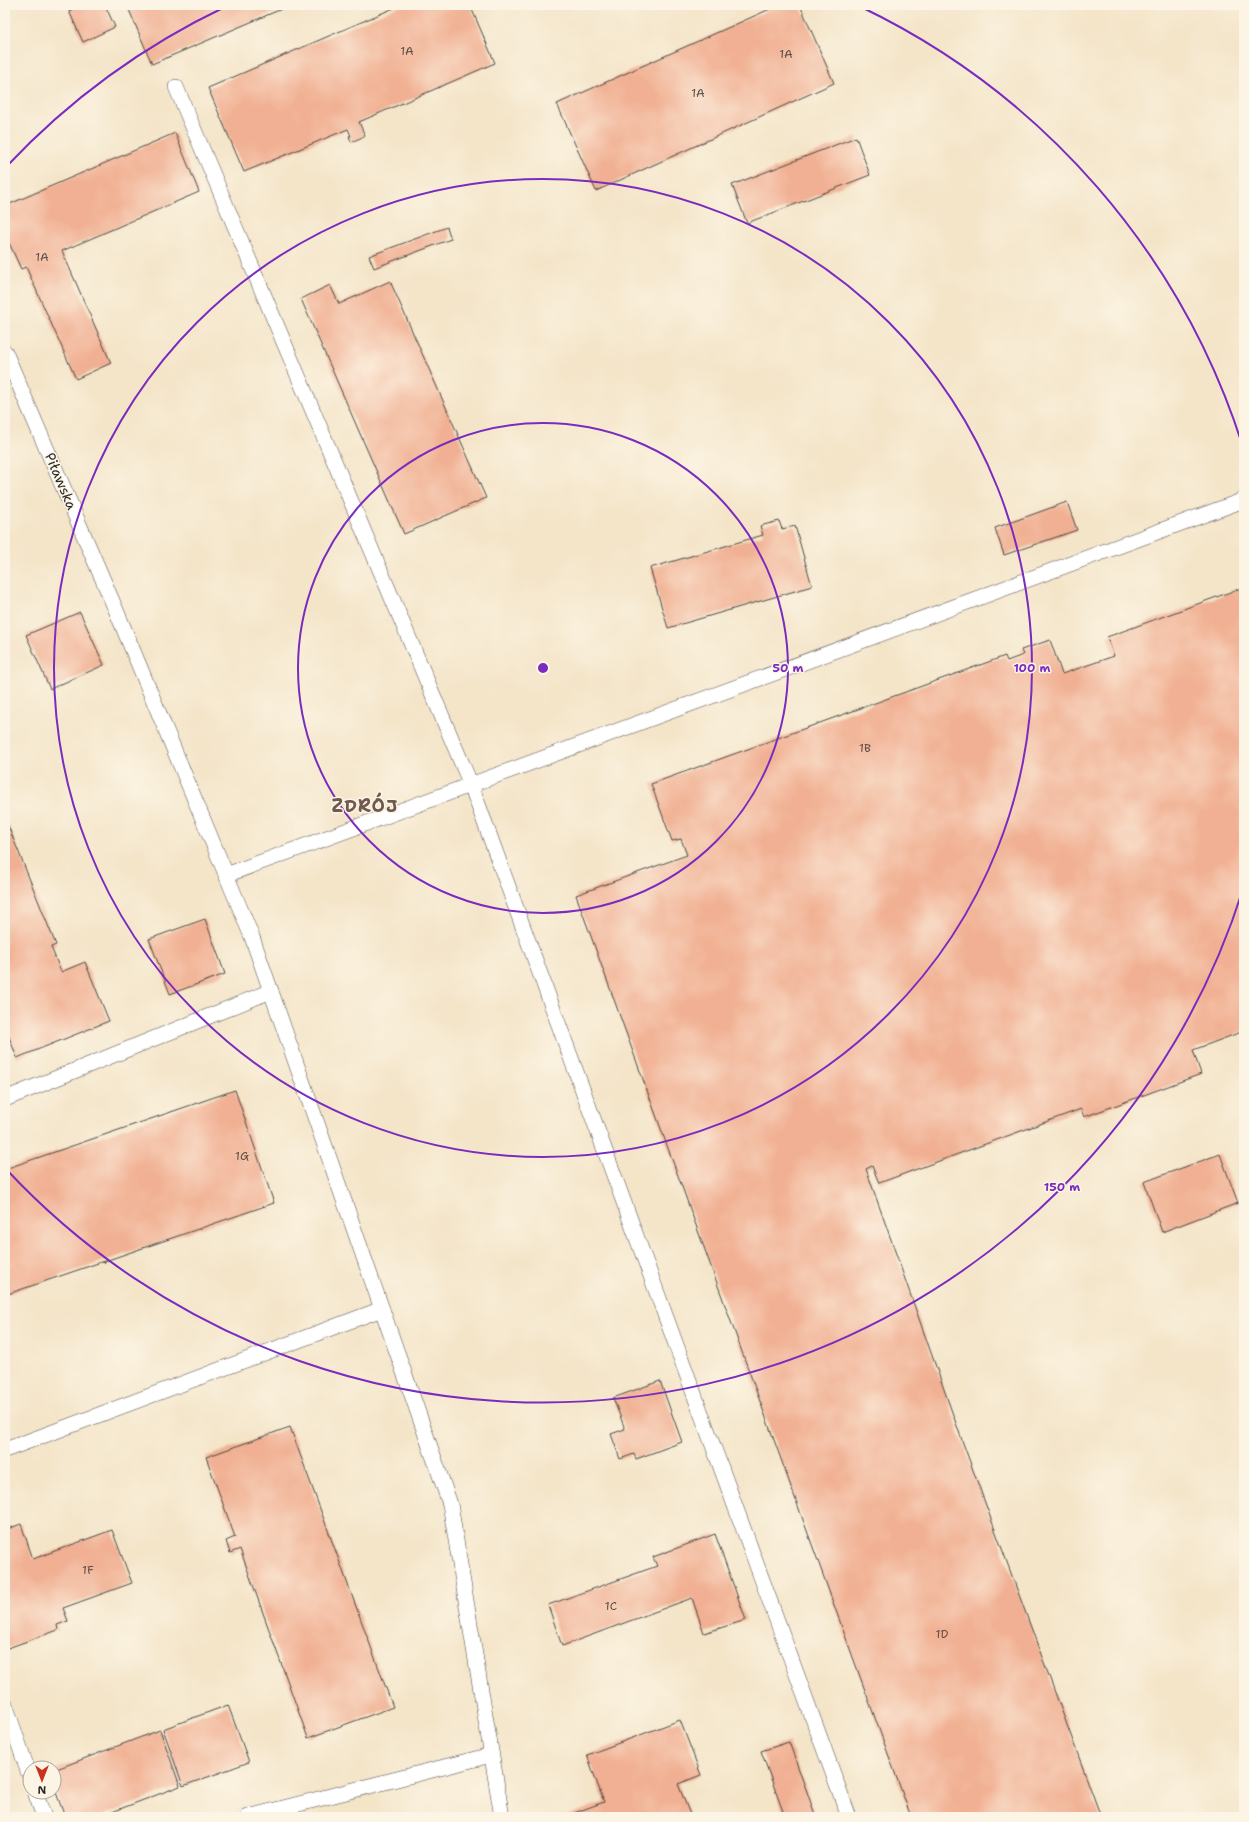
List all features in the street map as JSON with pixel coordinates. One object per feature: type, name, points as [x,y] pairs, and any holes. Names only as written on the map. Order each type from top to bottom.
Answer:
[{"type":"lane","points":[[176,87],[471,785],[849,1817]]},
{"type":"lane","name":"Piławska","points":[[5,352],[116,610],[252,937],[450,1504],[502,1817]]},
{"type":"lane","points":[[226,875],[1244,500]]},
{"type":"lane","points":[[5,1099],[271,992]]},
{"type":"lane","points":[[5,1450],[382,1309]]},
{"type":"lane","points":[[5,1704],[24,1760]]},
{"type":"lane","points":[[248,1817],[491,1755]]},
{"type":"lane","points":[[38,1800],[44,1817]]},
{"type":"building","points":[[82,5],[105,5],[115,27],[83,42],[69,11]]},
{"type":"building","points":[[127,5],[291,5],[152,64]]},
{"type":"building","points":[[401,5],[470,5],[495,63],[359,122],[365,136],[351,142],[349,136],[351,136],[348,129],[244,172],[208,88]]},
{"type":"building","points":[[779,5],[800,5],[834,83],[596,191],[557,104]]},
{"type":"building","points":[[175,133],[199,192],[62,251],[111,363],[76,379],[26,267],[21,269],[5,234],[5,206]]},
{"type":"building","points":[[856,137],[870,175],[747,223],[732,185]]},
{"type":"building","points":[[447,227],[451,239],[374,268],[369,256]]},
{"type":"building","points":[[390,281],[486,498],[404,534],[301,299],[330,285],[339,304]]},
{"type":"building","points":[[1067,502],[1077,530],[1004,555],[995,528]]},
{"type":"building","points":[[779,521],[782,529],[795,526],[812,586],[668,628],[650,568],[763,535],[760,526]]},
{"type":"building","points":[[1244,587],[1244,1031],[1193,1050],[1201,1074],[1084,1117],[1081,1109],[879,1183],[872,1166],[866,1169],[963,1443],[1101,1817],[911,1817],[576,895],[687,855],[681,839],[672,841],[651,784],[1005,656],[1007,661],[1023,655],[1021,650],[1050,640],[1062,674],[1114,656],[1107,637]]},
{"type":"building","points":[[80,612],[104,665],[50,689],[26,635]]},
{"type":"building","points":[[5,818],[56,945],[51,947],[61,972],[85,962],[109,1021],[17,1058],[5,1026]]},
{"type":"building","points":[[205,919],[225,974],[170,994],[149,939]]},
{"type":"building","points":[[235,1090],[274,1203],[105,1261],[104,1263],[104,1261],[5,1295],[5,1169]]},
{"type":"building","points":[[1220,1154],[1238,1203],[1162,1232],[1144,1182]]},
{"type":"building","points":[[660,1381],[682,1442],[636,1459],[634,1454],[620,1459],[611,1434],[625,1429],[613,1398]]},
{"type":"building","points":[[290,1427],[393,1707],[308,1738],[240,1549],[230,1553],[226,1541],[235,1537],[206,1457]]},
{"type":"building","points":[[21,1524],[33,1559],[112,1530],[132,1583],[63,1608],[68,1621],[57,1625],[58,1630],[5,1649],[5,1530]]},
{"type":"building","points":[[715,1534],[746,1620],[704,1633],[692,1598],[562,1646],[548,1605],[657,1566],[653,1557]]},
{"type":"building","points":[[228,1705],[249,1762],[183,1786],[163,1729]]},
{"type":"building","points":[[680,1720],[701,1775],[678,1784],[691,1817],[563,1817],[604,1802],[587,1755]]},
{"type":"building","points":[[160,1730],[180,1786],[99,1817],[65,1817],[59,1800],[62,1800],[62,1767]]},
{"type":"building","points":[[789,1742],[816,1817],[785,1817],[761,1751]]},
{"type":"district","name":"ZDRÓJ","points":[[365,806]]}]
